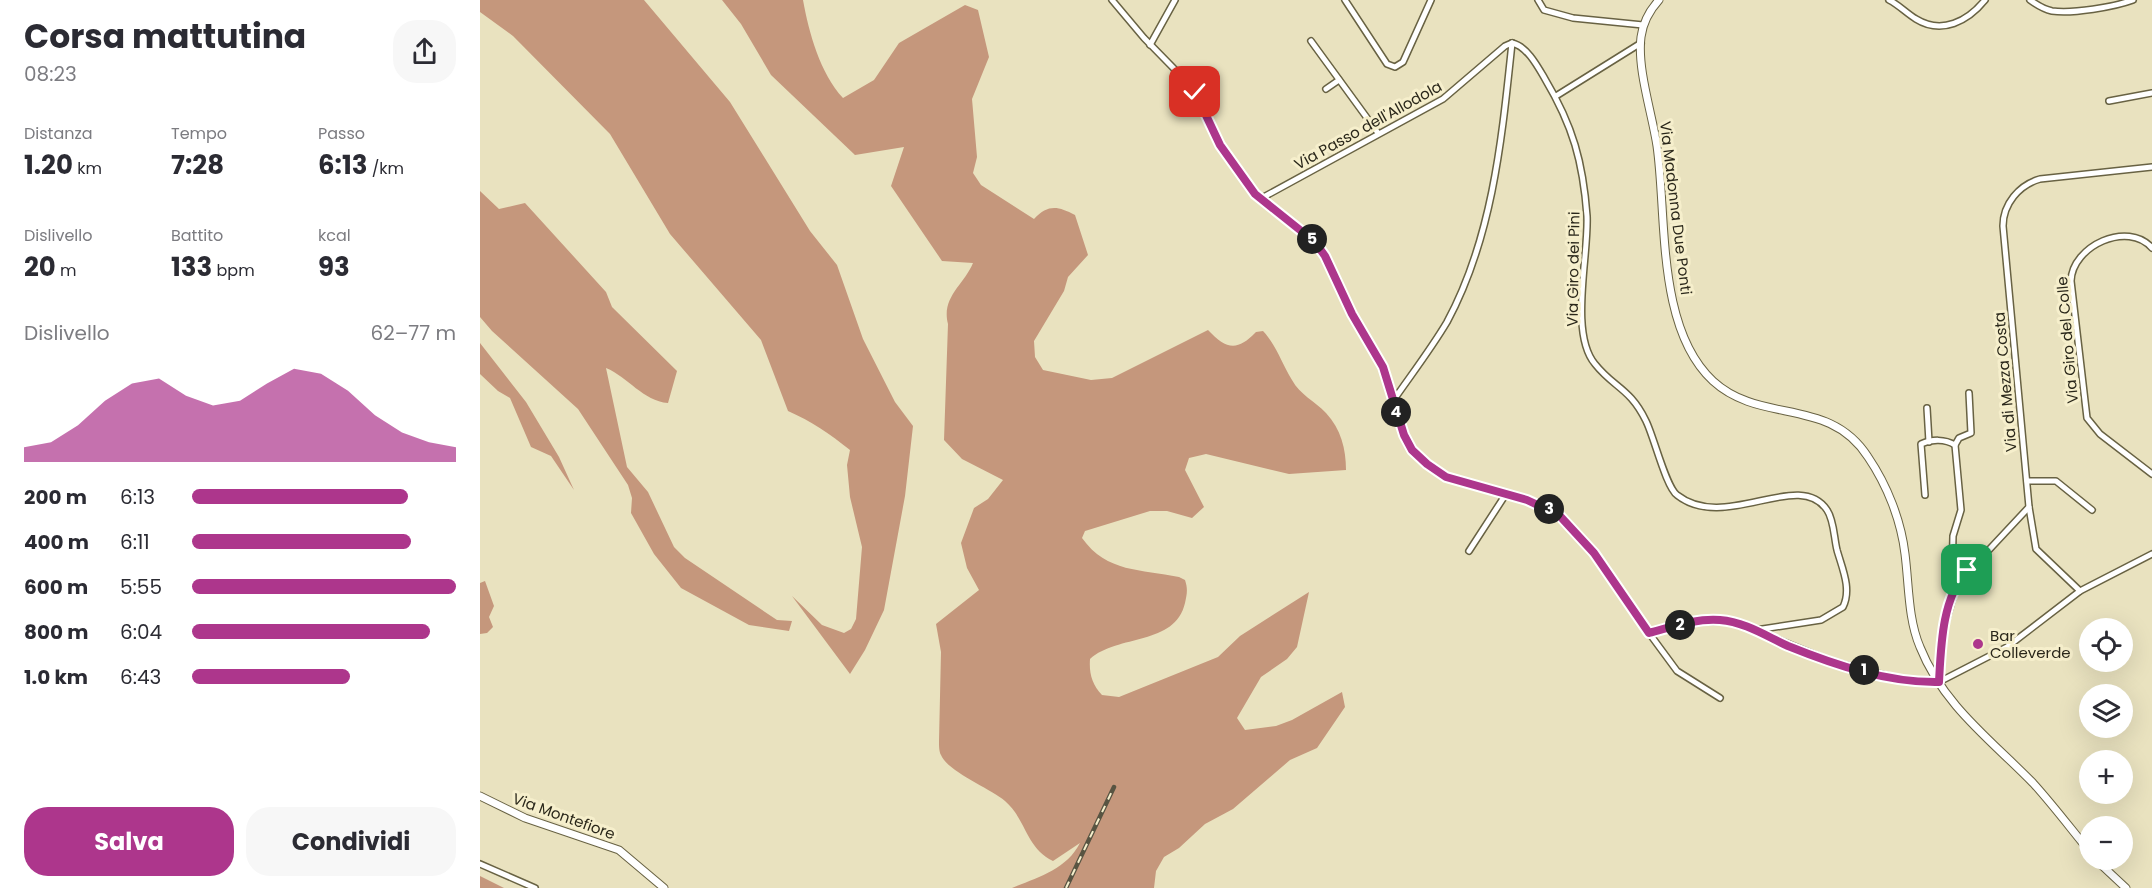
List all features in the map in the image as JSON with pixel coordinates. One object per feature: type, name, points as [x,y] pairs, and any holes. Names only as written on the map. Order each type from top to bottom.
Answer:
[{"type":"main road","name":"Via Madonna Due Ponti","points":[[1659,0],[1643,25],[1641,43],[1660,172],[1669,279],[1690,351],[1708,376],[1732,395],[1760,406],[1803,413],[1823,419],[1842,430],[1864,451],[1880,478],[1898,521],[1905,552],[1914,632],[1923,655],[1939,682],[1967,720],[2044,796],[2079,839]]},
{"type":"main road","name":"Via Montefiore","points":[[480,796],[525,818],[619,850],[664,888]]},
{"type":"main road","points":[[2107,870],[2127,888]]},
{"type":"street","points":[[1112,0],[1150,45],[1191,86],[1220,145],[1260,199],[1319,246],[1352,314],[1381,362],[1408,445],[1427,464],[1453,480],[1547,508],[1570,524],[1594,553],[1674,668],[1720,698]]},
{"type":"street","points":[[1150,45],[1175,0]]},
{"type":"street","points":[[1345,0],[1387,64],[1395,67],[1403,62],[1431,0]]},
{"type":"street","points":[[1538,0],[1544,10],[1569,17],[1643,25]]},
{"type":"street","points":[[1889,0],[1922,22],[1943,26],[1966,19],[1985,0]]},
{"type":"street","points":[[2030,0],[2045,9],[2058,11],[2112,6],[2133,0]]},
{"type":"street","points":[[1311,41],[1378,133]]},
{"type":"street","points":[[1394,401],[1447,321],[1472,262],[1497,165],[1512,43]]},
{"type":"street","name":"Via Giro dei Pini","points":[[1512,43],[1520,46],[1534,62],[1556,96],[1575,139],[1586,207],[1582,304],[1587,348],[1595,364],[1623,388],[1637,404],[1674,493],[1693,504],[1720,509],[1742,507],[1779,496],[1798,495],[1816,500],[1829,513],[1846,586],[1843,607],[1821,620],[1755,630]]},
{"type":"street","name":"Via Passo dell'Allodola","points":[[1260,199],[1448,96],[1505,46],[1512,43]]},
{"type":"street","points":[[1556,96],[1641,43]]},
{"type":"street","points":[[1326,89],[1340,80]]},
{"type":"street","points":[[2109,101],[2152,93]]},
{"type":"street","name":"Via di Mezza Costa","points":[[2080,591],[2036,549],[2029,507],[2003,226],[2006,207],[2021,189],[2036,180],[2152,167]]},
{"type":"street","name":"Via Giro del Colle","points":[[2152,248],[2142,239],[2134,237],[2099,242],[2077,260],[2071,281],[2087,418],[2100,434],[2152,474]]},
{"type":"street","points":[[1957,584],[1952,575],[1953,536],[1961,510],[1955,445],[1959,438],[1971,433],[1969,393]]},
{"type":"street","points":[[1927,408],[1929,442]]},
{"type":"street","points":[[1925,495],[1920,448],[1922,444],[1943,441],[1955,445]]},
{"type":"street","points":[[2027,481],[2058,481],[2091,510]]},
{"type":"street","points":[[1469,551],[1506,494]]},
{"type":"street","points":[[1939,682],[1943,631],[1957,584],[2029,507]]},
{"type":"street","points":[[1649,633],[1682,624],[1714,620],[1738,624],[1799,650],[1844,665],[1904,680],[1939,682],[2007,647],[2080,591],[2152,554]]},
{"type":"street","points":[[480,864],[534,888]]},
{"type":"shaded area","points":[[480,0],[644,0],[730,102],[810,231],[837,265],[863,339],[895,402],[913,426],[905,496],[884,610],[865,650],[850,674],[792,596],[822,625],[844,633],[851,629],[856,619],[862,547],[850,497],[847,465],[850,450],[820,428],[788,411],[761,340],[670,234],[610,134],[513,36],[480,12]]},
{"type":"shaded area","points":[[722,0],[803,0],[822,65],[843,98],[874,80],[899,43],[965,5],[978,10],[989,57],[972,99],[977,157],[973,173],[981,185],[1034,219],[1044,211],[1053,208],[1075,215],[1088,255],[1068,277],[1064,291],[1034,341],[1035,357],[1043,370],[1091,380],[1112,378],[1208,330],[1220,341],[1232,346],[1243,343],[1256,332],[1263,331],[1276,349],[1295,385],[1326,413],[1339,433],[1344,447],[1346,470],[1289,474],[1206,454],[1189,458],[1185,470],[1204,507],[1192,518],[1167,511],[1150,511],[1085,531],[1082,538],[1102,558],[1114,564],[1179,577],[1185,580],[1187,586],[1185,603],[1179,617],[1170,626],[1158,633],[1102,651],[1090,659],[1092,678],[1102,695],[1119,697],[1218,657],[1240,636],[1309,592],[1297,647],[1287,659],[1261,677],[1237,718],[1245,730],[1276,726],[1292,720],[1342,692],[1345,707],[1317,748],[1290,760],[1233,809],[1205,824],[1179,848],[1164,857],[1156,871],[1154,888],[1012,888],[1050,872],[1067,860],[1080,843],[1053,861],[1037,849],[1018,816],[1005,801],[960,774],[940,754],[941,652],[936,624],[979,590],[967,568],[961,543],[974,508],[988,499],[1003,480],[962,459],[944,440],[948,306],[954,292],[973,263],[942,261],[891,186],[904,147],[855,155],[771,75],[741,24]]},
{"type":"shaded area","points":[[480,191],[499,209],[525,203],[606,292],[612,307],[677,371],[668,403],[651,398],[606,368],[627,467],[648,492],[674,547],[685,558],[777,620],[792,621],[789,631],[749,625],[681,588],[654,554],[631,513],[632,498],[628,485],[578,409],[492,331],[480,317]]},
{"type":"shaded area","points":[[480,343],[526,402],[559,457],[574,490],[551,456],[531,447],[510,398],[498,391],[480,374]]},
{"type":"shaded area","points":[[485,581],[494,606],[489,617],[493,627],[487,633],[480,634],[480,583]]},
{"type":"shaded area","points":[[480,876],[504,888],[480,888]]},
{"type":"railway","points":[[1066,888],[1114,787]]},
{"type":"place","name":"Bar Colleverde","points":[[1978,644]]},
{"type":"route","points":[[1195,92],[1220,145],[1255,194],[1319,246],[1352,314],[1383,367],[1404,435],[1412,450],[1446,477],[1527,500],[1559,515],[1594,553],[1649,633],[1694,622],[1724,621],[1747,627],[1791,647],[1833,662],[1875,674],[1904,680],[1939,682],[1941,645],[1948,610],[1957,584],[1967,570]]}]
